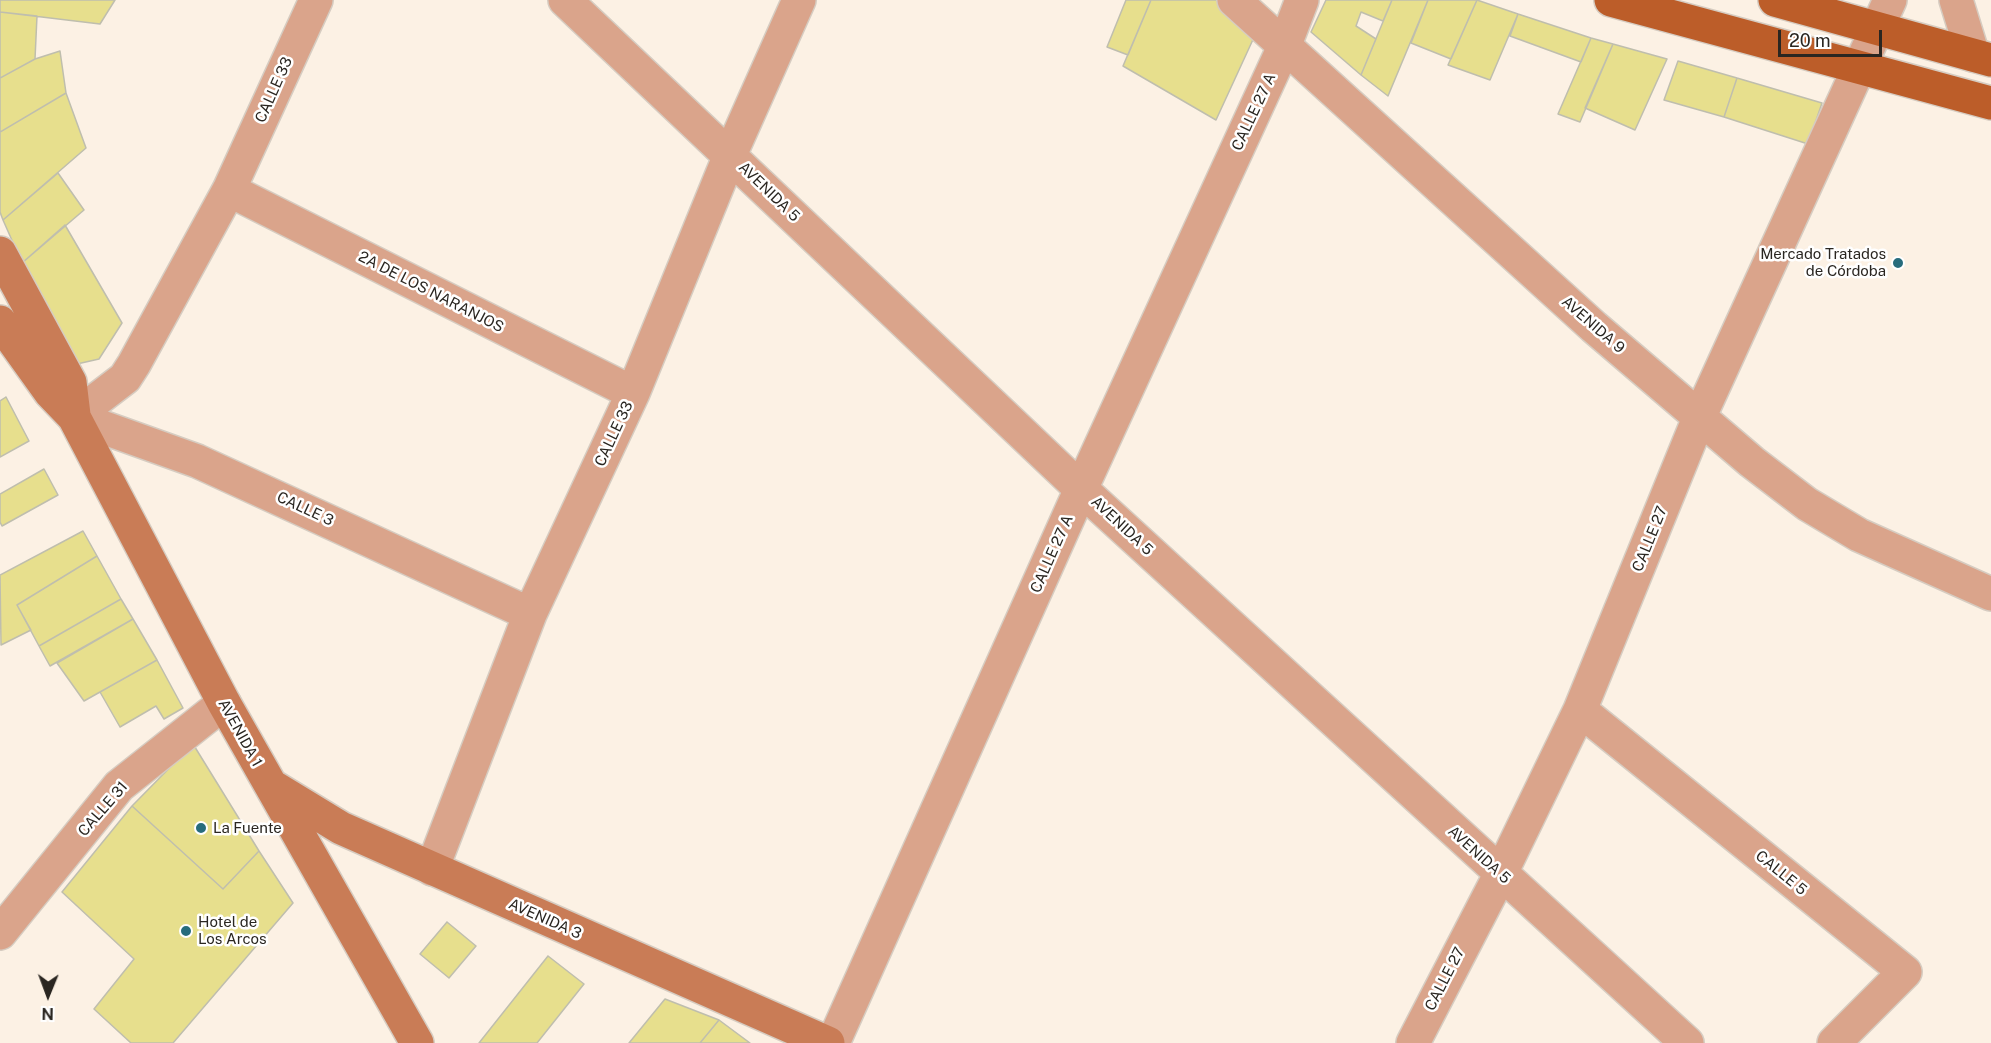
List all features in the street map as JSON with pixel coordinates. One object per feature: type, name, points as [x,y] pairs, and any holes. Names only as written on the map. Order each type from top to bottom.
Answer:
[{"type":"main road","points":[[1611,0],[1862,66],[1991,103]]},
{"type":"main road","points":[[1775,0],[1877,30],[1982,57]]},
{"type":"main road","points":[[0,253],[70,382],[75,417]]},
{"type":"main road","points":[[0,322],[50,392],[75,417]]},
{"type":"main road","name":"AVENIDA 1","points":[[75,417],[224,703],[417,1043]]},
{"type":"main road","name":"AVENIDA 3","points":[[269,784],[341,828],[828,1043]]},
{"type":"street","name":"CALLE 33","points":[[75,417],[125,378],[229,190],[316,0]]},
{"type":"street","name":"AVENIDA 5","points":[[565,0],[1081,489],[1687,1043]]},
{"type":"street","name":"CALLE 33","points":[[432,869],[530,614],[633,393],[730,155],[799,0]]},
{"type":"street","name":"AVENIDA 9","points":[[1234,0],[1594,327],[1700,418],[1807,504],[1859,535],[1991,594]]},
{"type":"street","name":"CALLE 27 A","points":[[833,1043],[1081,489],[1284,47],[1302,0]]},
{"type":"street","points":[[1877,30],[1890,0]]},
{"type":"street","points":[[1956,0],[1982,57]]},
{"type":"street","name":"CALLE 27","points":[[1413,1043],[1500,874],[1580,710],[1700,418],[1877,30]]},
{"type":"street","name":"2A DE LOS NARANJOS","points":[[229,190],[633,393]]},
{"type":"street","name":"CALLE 3","points":[[75,417],[197,460],[530,614]]},
{"type":"street","name":"CALLE 31","points":[[0,933],[119,786],[224,703]]},
{"type":"street","name":"CALLE 5","points":[[1580,710],[1905,972],[1834,1043]]},
{"type":"building","points":[[0,0],[115,0],[100,24],[0,12]]},
{"type":"building","points":[[1126,0],[1151,0],[1128,55],[1107,47]]},
{"type":"building","points":[[1151,0],[1220,0],[1256,33],[1216,120],[1123,66]]},
{"type":"building","points":[[1326,0],[1392,0],[1383,21],[1361,12],[1356,26],[1376,39],[1361,75],[1311,32]]},
{"type":"building","points":[[1392,0],[1428,0],[1388,96],[1361,75]]},
{"type":"building","points":[[1428,0],[1477,0],[1451,59],[1411,43]]},
{"type":"building","points":[[1477,0],[1518,14],[1490,80],[1448,65]]},
{"type":"building","points":[[0,12],[37,16],[35,59],[0,78]]},
{"type":"building","points":[[1518,14],[1591,38],[1581,62],[1510,36]]},
{"type":"building","points":[[1591,38],[1613,44],[1580,122],[1558,114]]},
{"type":"building","points":[[1613,44],[1667,59],[1635,130],[1585,108]]},
{"type":"building","points":[[60,51],[66,93],[0,132],[0,78],[35,59]]},
{"type":"building","points":[[1678,61],[1737,78],[1724,117],[1664,100]]},
{"type":"building","points":[[1737,78],[1822,103],[1808,144],[1724,117]]},
{"type":"building","points":[[66,93],[86,148],[3,220],[0,212],[0,132]]},
{"type":"building","points":[[58,173],[84,210],[22,263],[3,220]]},
{"type":"building","points":[[65,225],[122,323],[99,359],[77,364],[22,263]]},
{"type":"building","points":[[6,397],[29,441],[0,457],[0,401]]},
{"type":"building","points":[[44,469],[58,495],[2,526],[0,494]]},
{"type":"building","points":[[83,531],[97,556],[17,605],[31,630],[1,645],[0,575]]},
{"type":"building","points":[[97,556],[121,599],[39,646],[17,605]]},
{"type":"building","points":[[121,599],[133,619],[50,666],[39,646]]},
{"type":"building","points":[[133,619],[157,660],[84,701],[57,663]]},
{"type":"building","points":[[157,660],[183,708],[164,719],[156,706],[120,727],[100,692]]},
{"type":"building","name":"La Fuente","points":[[193,744],[259,851],[223,889],[132,806]]},
{"type":"building","name":"Hotel de Los Arcos","points":[[132,806],[223,889],[259,851],[293,903],[173,1043],[131,1043],[94,1009],[134,959],[62,892]]},
{"type":"building","points":[[447,922],[476,946],[449,978],[420,954]]},
{"type":"building","points":[[548,956],[584,984],[537,1043],[479,1043]]},
{"type":"building","points":[[665,999],[719,1020],[700,1043],[629,1043]]},
{"type":"building","points":[[719,1020],[750,1043],[700,1043]]},
{"type":"place","name":"Mercado Tratados de Córdoba","points":[[1898,263]]},
{"type":"place","name":"La Fuente","points":[[201,828]]},
{"type":"place","name":"Hotel de Los Arcos","points":[[186,931]]}]
